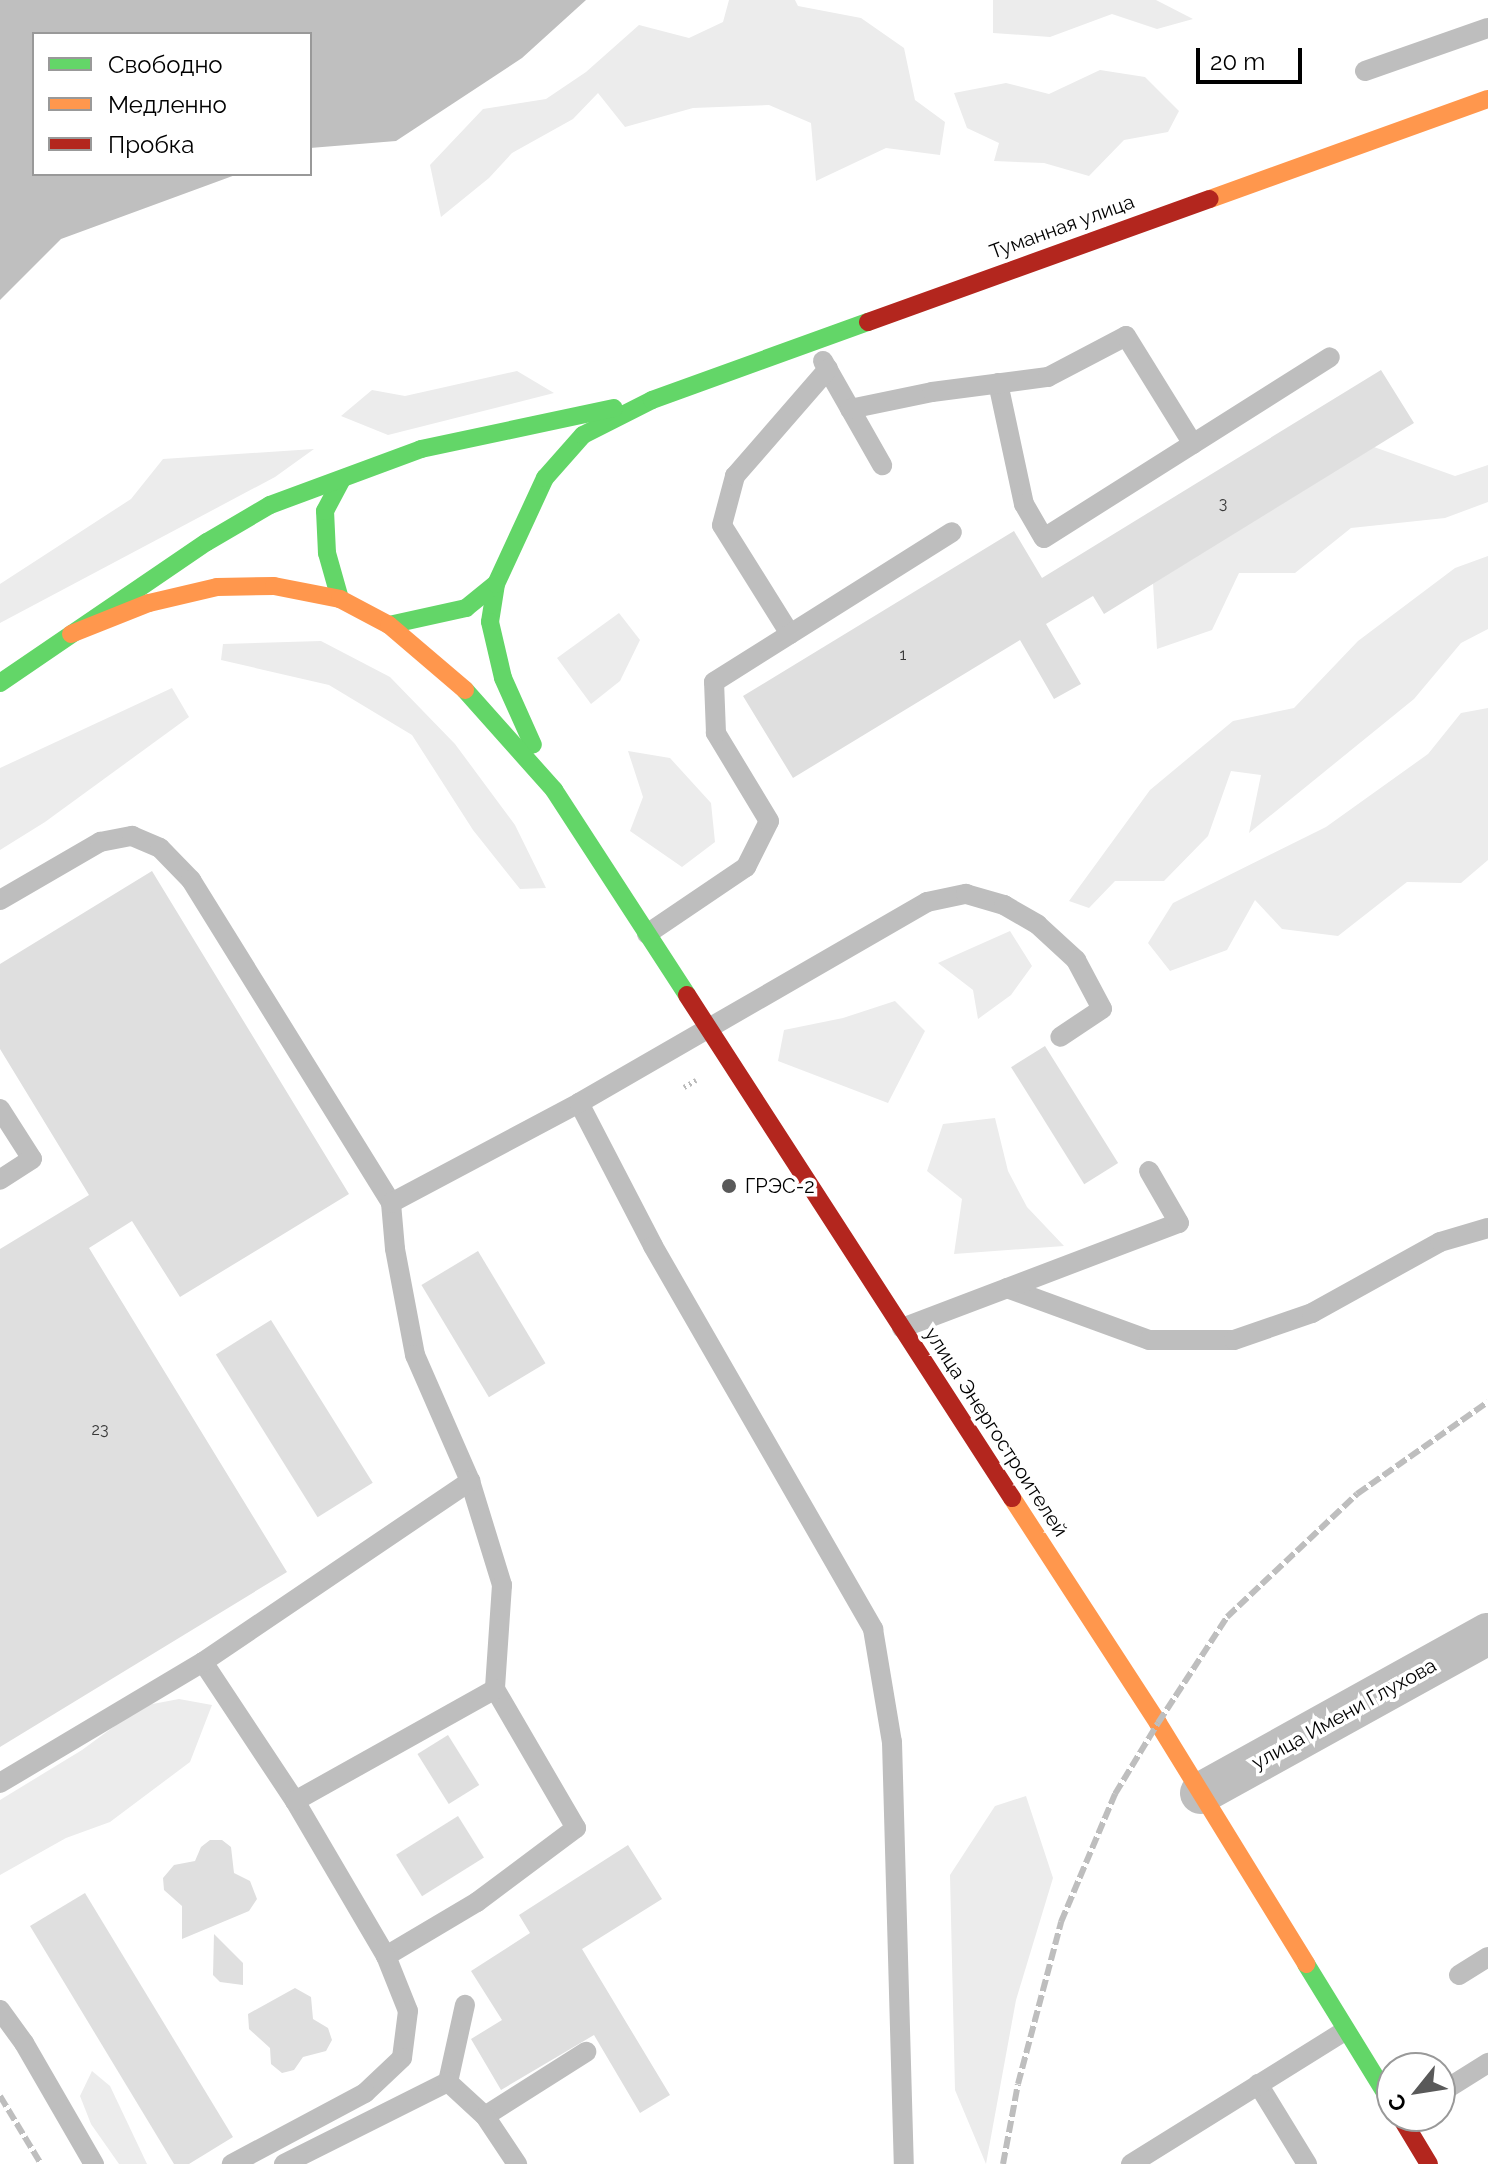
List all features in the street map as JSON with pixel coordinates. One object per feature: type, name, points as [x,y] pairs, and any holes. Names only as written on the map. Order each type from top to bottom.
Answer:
[{"type":"street","name":"Туманная улица","points":[[389,625],[466,608],[496,584],[545,478],[583,435],[652,400],[811,340],[1488,99]]},
{"type":"street","name":"Туманная улица","points":[[71,634],[270,505],[421,449],[652,400]]},
{"type":"street","points":[[340,599],[327,553],[325,511],[342,479]]},
{"type":"street","points":[[496,584],[490,622],[503,678],[554,790]]},
{"type":"street","points":[[0,683],[71,634],[149,603],[217,587],[274,586],[340,599],[389,625],[454,679],[495,720],[554,790]]},
{"type":"street","name":"улица Энергостроителей","points":[[554,790],[1201,1793],[1376,2078]]},
{"type":"street","name":"улица Имени Глухова","points":[[1201,1793],[1488,1634]]},
{"type":"street","name":"улица Энергостроителей","points":[[1410,2132],[1429,2164]]},
{"type":"lane","points":[[1365,71],[1488,28]]},
{"type":"lane","points":[[850,409],[1048,377],[1126,336],[1193,444]]},
{"type":"lane","points":[[811,340],[882,465]]},
{"type":"lane","points":[[998,383],[1024,504],[1044,538],[1330,357]]},
{"type":"lane","points":[[790,634],[722,525],[735,476],[828,369]]},
{"type":"lane","points":[[647,934],[746,867],[769,821],[716,733],[714,682],[952,532]]},
{"type":"lane","points":[[0,900],[100,842],[132,836],[160,848],[191,880],[391,1203],[395,1249],[415,1355],[470,1481],[502,1585],[495,1689],[576,1828],[477,1902],[386,1956]]},
{"type":"lane","points":[[391,1203],[579,1103],[927,902],[966,894],[1016,911],[1038,925],[1076,960],[1102,1009],[1060,1037]]},
{"type":"lane","points":[[579,1103],[653,1246],[873,1629],[892,1742],[904,2164]]},
{"type":"lane","points":[[0,1109],[32,1159],[0,1180]]},
{"type":"lane","points":[[902,1328],[1179,1223],[1149,1171]]},
{"type":"lane","points":[[1007,1288],[1149,1340],[1234,1340],[1312,1313],[1440,1242],[1488,1228]]},
{"type":"lane","points":[[0,1783],[203,1662],[470,1481]]},
{"type":"lane","points":[[203,1662],[295,1801],[386,1956],[408,2011],[402,2058],[365,2093],[232,2164]]},
{"type":"lane","points":[[295,1801],[495,1689]]},
{"type":"lane","points":[[1459,1975],[1488,1957]]},
{"type":"lane","points":[[448,2082],[465,2005]]},
{"type":"lane","points":[[0,2010],[24,2043],[94,2164]]},
{"type":"lane","points":[[1131,2164],[1345,2031]]},
{"type":"lane","points":[[485,2116],[586,2052]]},
{"type":"lane","points":[[1456,2083],[1488,2063]]},
{"type":"lane","points":[[448,2082],[485,2116],[517,2164]]},
{"type":"lane","points":[[284,2164],[448,2082]]},
{"type":"lane","points":[[1258,2084],[1307,2164]]},
{"type":"shaded area","points":[[0,0],[586,0],[522,58],[396,141],[312,148],[312,32],[32,32],[32,176],[233,176],[61,239],[0,300]]},
{"type":"shaded area","points":[[729,0],[795,0],[798,6],[861,18],[904,48],[915,100],[945,122],[940,155],[886,148],[816,181],[811,123],[769,105],[693,108],[625,127],[598,93],[573,119],[512,153],[489,178],[441,217],[430,165],[483,109],[546,99],[586,72],[639,25],[689,38],[723,22]]},
{"type":"shaded area","points":[[993,0],[1156,0],[1193,19],[1157,29],[1112,14],[1050,37],[993,33]]},
{"type":"shaded area","points":[[1100,70],[1145,77],[1179,111],[1168,132],[1124,140],[1089,176],[1044,163],[994,161],[999,143],[967,128],[954,93],[1006,83],[1049,94]]},
{"type":"shaded area","points":[[517,371],[554,393],[388,435],[341,416],[372,390],[405,396]]},
{"type":"shaded area","points":[[1374,447],[1455,476],[1488,465],[1488,502],[1445,518],[1351,528],[1295,573],[1239,573],[1212,630],[1157,649],[1153,583]]},
{"type":"shaded area","points":[[314,449],[275,477],[0,623],[0,584],[131,499],[163,459]]},
{"type":"shaded area","points":[[1488,556],[1488,629],[1461,643],[1414,699],[1249,833],[1261,775],[1231,771],[1208,836],[1164,881],[1115,881],[1089,908],[1069,901],[1150,790],[1233,721],[1294,708],[1358,641],[1455,568]]},
{"type":"shaded area","points":[[619,613],[640,640],[620,681],[591,704],[557,658]]},
{"type":"shaded area","points":[[321,641],[390,677],[455,744],[515,825],[546,888],[520,889],[473,830],[412,735],[329,685],[221,660],[223,644]]},
{"type":"shaded area","points":[[172,688],[189,717],[45,822],[0,850],[0,768]]},
{"type":"shaded area","points":[[1488,708],[1488,860],[1461,883],[1407,882],[1338,936],[1282,929],[1255,900],[1227,950],[1170,971],[1148,943],[1173,903],[1326,827],[1428,754],[1461,713]]},
{"type":"shaded area","points":[[628,751],[670,758],[711,803],[715,842],[682,867],[630,831],[643,797]]},
{"type":"shaded area","points":[[1010,931],[1032,966],[1011,995],[978,1019],[973,990],[938,963]]},
{"type":"shaded area","points":[[895,1001],[925,1031],[888,1103],[778,1061],[784,1030],[843,1018]]},
{"type":"shaded area","points":[[995,1118],[1008,1171],[1027,1207],[1064,1246],[954,1254],[962,1199],[927,1171],[943,1124]]},
{"type":"shaded area","points":[[179,1699],[212,1705],[190,1762],[110,1822],[66,1838],[0,1875],[0,1800],[82,1750],[142,1706]]},
{"type":"shaded area","points":[[1026,1796],[1053,1878],[1016,2000],[986,2164],[955,2090],[950,1875],[995,1806]]},
{"type":"shaded area","points":[[92,2071],[110,2086],[147,2164],[119,2164],[91,2124],[80,2096]]},
{"type":"building","points":[[1381,370],[1414,423],[1104,614],[1093,596],[1046,624],[1081,684],[1054,699],[1020,640],[793,778],[743,696],[1014,531],[1042,578]]},
{"type":"building","points":[[152,871],[349,1194],[180,1297],[132,1221],[89,1248],[287,1572],[0,1747],[0,1249],[89,1195],[0,1049],[0,964]]},
{"type":"building","points":[[1045,1046],[1118,1163],[1084,1184],[1011,1067]]},
{"type":"building","points":[[478,1251],[545,1363],[489,1397],[421,1285]]},
{"type":"building","points":[[271,1320],[373,1483],[318,1517],[216,1354]]},
{"type":"building","points":[[448,1735],[479,1785],[449,1804],[417,1754]]},
{"type":"building","points":[[458,1816],[484,1858],[422,1896],[396,1855]]},
{"type":"building","points":[[210,1840],[222,1840],[231,1847],[234,1873],[250,1881],[257,1899],[249,1911],[182,1939],[182,1906],[164,1890],[163,1878],[174,1865],[195,1861],[201,1847]]},
{"type":"building","points":[[628,1845],[662,1899],[582,1949],[670,2095],[640,2113],[594,2035],[501,2090],[471,2039],[502,2020],[471,1971],[530,1933],[519,1915]]},
{"type":"building","points":[[85,1893],[233,2137],[189,2164],[174,2164],[30,1926]]},
{"type":"building","points":[[214,1934],[243,1963],[243,1985],[220,1982],[213,1975]]},
{"type":"building","points":[[295,1988],[311,1997],[313,2019],[328,2028],[332,2040],[326,2051],[303,2057],[294,2070],[282,2073],[271,2064],[270,2048],[249,2029],[248,2014]]},
{"type":"railway","points":[[1003,2164],[1018,2084],[1061,1922],[1115,1794],[1158,1723],[1227,1617],[1357,1494],[1488,1402]]},
{"type":"railway","points":[[0,2096],[41,2164]]},
{"type":"traffic: fast","points":[[389,625],[466,608],[496,584],[545,478],[583,435],[652,400],[868,322]]},
{"type":"traffic: fast","points":[[0,683],[207,542],[270,505],[421,449],[614,408]]},
{"type":"traffic: fast","points":[[340,599],[327,553],[325,511],[342,479]]},
{"type":"traffic: fast","points":[[496,584],[490,622],[503,678],[533,745]]},
{"type":"traffic: fast","points":[[465,690],[554,790],[687,995]]},
{"type":"traffic: fast","points":[[1306,1964],[1376,2078]]},
{"type":"traffic: slow","points":[[1210,199],[1488,99]]},
{"type":"traffic: slow","points":[[71,634],[149,603],[217,587],[274,586],[340,599],[389,625],[465,690]]},
{"type":"traffic: slow","points":[[1012,1498],[1158,1723],[1306,1964]]},
{"type":"traffic: jam","points":[[868,322],[1210,199]]},
{"type":"traffic: jam","points":[[687,995],[1012,1498]]},
{"type":"traffic: jam","points":[[1410,2132],[1429,2164]]},
{"type":"place","name":"ГРЭС-2","points":[[729,1186]]}]
